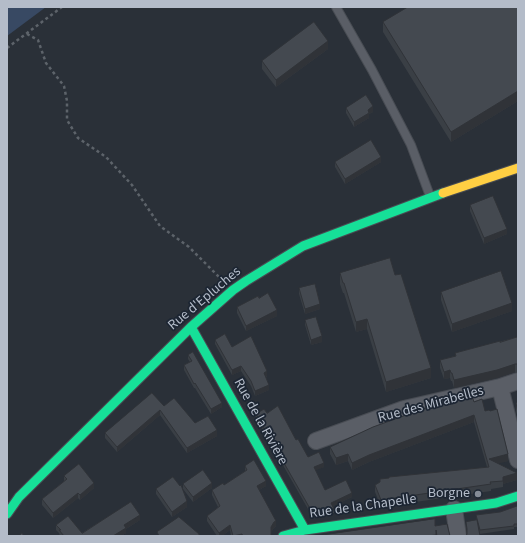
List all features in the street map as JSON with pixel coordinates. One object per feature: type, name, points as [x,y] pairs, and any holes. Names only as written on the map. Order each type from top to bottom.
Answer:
[{"type":"street","name":"Rue d'Epluches","points":[[7,514],[19,497],[191,327],[233,290],[246,281],[303,246],[430,197],[518,168]]},
{"type":"street","name":"Rue de la Rivière","points":[[191,327],[305,530]]},
{"type":"street","name":"Rue des Mirabelles","points":[[316,441],[404,409],[518,382]]},
{"type":"street","name":"Rue des Mirabelles","points":[[500,387],[518,460]]},
{"type":"street","name":"Rue de la Chapelle","points":[[283,536],[305,530],[496,503],[518,496]]},
{"type":"street","points":[[454,509],[458,536]]},
{"type":"lane","points":[[336,7],[372,70],[411,145],[430,197]]},
{"type":"lane","points":[[7,502],[19,497]]},
{"type":"path","points":[[7,48],[62,7]]},
{"type":"path","points":[[27,34],[38,40],[46,63],[64,86],[67,101],[67,120],[78,138],[106,156],[132,185],[160,226],[189,247],[233,290]]},
{"type":"water","points":[[7,7],[46,7],[7,36]]},
{"type":"building","points":[[408,7],[518,7],[518,91],[451,132],[383,22]]},
{"type":"building","points":[[314,22],[328,41],[276,80],[262,61]]},
{"type":"building","points":[[366,95],[373,106],[368,110],[369,113],[354,122],[346,108]]},
{"type":"building","points":[[371,140],[381,157],[345,179],[335,162]]},
{"type":"building","points":[[493,196],[507,229],[484,238],[470,205]]},
{"type":"building","points":[[390,258],[395,275],[401,274],[431,368],[386,382],[367,319],[356,322],[340,273]]},
{"type":"building","points":[[501,271],[512,303],[452,324],[441,292]]},
{"type":"building","points":[[315,284],[320,304],[305,309],[299,288]]},
{"type":"building","points":[[268,293],[277,310],[246,326],[237,307],[258,296],[259,298]]},
{"type":"building","points":[[316,317],[322,336],[311,340],[305,320]]},
{"type":"building","points":[[225,334],[232,347],[251,336],[267,371],[264,373],[269,385],[255,391],[251,381],[241,366],[232,370],[215,340]]},
{"type":"building","points":[[518,337],[518,364],[454,380],[450,370],[444,372],[440,360],[456,356],[455,353]]},
{"type":"building","points":[[193,352],[222,403],[211,409],[195,383],[194,384],[184,365],[192,361],[188,355]]},
{"type":"building","points":[[152,393],[164,406],[174,398],[195,423],[208,416],[217,430],[187,448],[160,410],[117,447],[105,433]]},
{"type":"building","points":[[472,396],[474,402],[482,399],[485,411],[497,409],[508,454],[489,459],[517,473],[503,477],[503,481],[381,500],[375,485],[380,482],[380,479],[489,467],[474,415],[369,455],[352,463],[348,454],[336,458],[330,447],[373,427],[431,406]]},
{"type":"building","points":[[518,402],[518,413],[516,403]]},
{"type":"building","points":[[278,406],[296,440],[298,439],[308,457],[319,452],[324,463],[314,467],[325,490],[346,480],[352,493],[331,503],[334,509],[312,512],[256,414],[264,409],[267,413]]},
{"type":"building","points":[[254,460],[266,481],[257,486],[276,521],[271,527],[272,536],[243,536],[242,534],[233,536],[230,525],[219,533],[207,516],[220,506],[212,490],[223,483],[224,485],[247,470],[245,466]]},
{"type":"building","points":[[79,464],[94,483],[80,495],[78,493],[53,513],[42,499],[67,479],[64,476]]},
{"type":"building","points":[[203,470],[212,483],[193,497],[183,484]]},
{"type":"building","points":[[173,477],[180,486],[181,485],[187,501],[172,512],[156,489]]},
{"type":"building","points":[[131,502],[140,515],[124,525],[126,528],[113,536],[64,536],[56,525],[68,516],[82,533]]},
{"type":"building","points":[[518,506],[518,524],[514,524],[514,526],[480,530],[476,515],[500,512]]},
{"type":"building","points":[[179,517],[199,534],[199,536],[159,536],[157,532]]},
{"type":"building","points":[[435,519],[435,526],[447,524],[450,536],[437,536],[436,530],[436,535],[428,536],[316,536]]},
{"type":"building","points":[[477,520],[480,536],[466,536],[466,522]]},
{"type":"traffic: fast","points":[[7,514],[19,497],[191,327],[233,290],[303,246],[443,193]]},
{"type":"traffic: fast","points":[[191,327],[305,530]]},
{"type":"traffic: fast","points":[[283,536],[305,530],[496,503],[518,496]]},
{"type":"traffic: slow","points":[[443,193],[518,168]]},
{"type":"place","name":"Borgne","points":[[478,494]]}]
